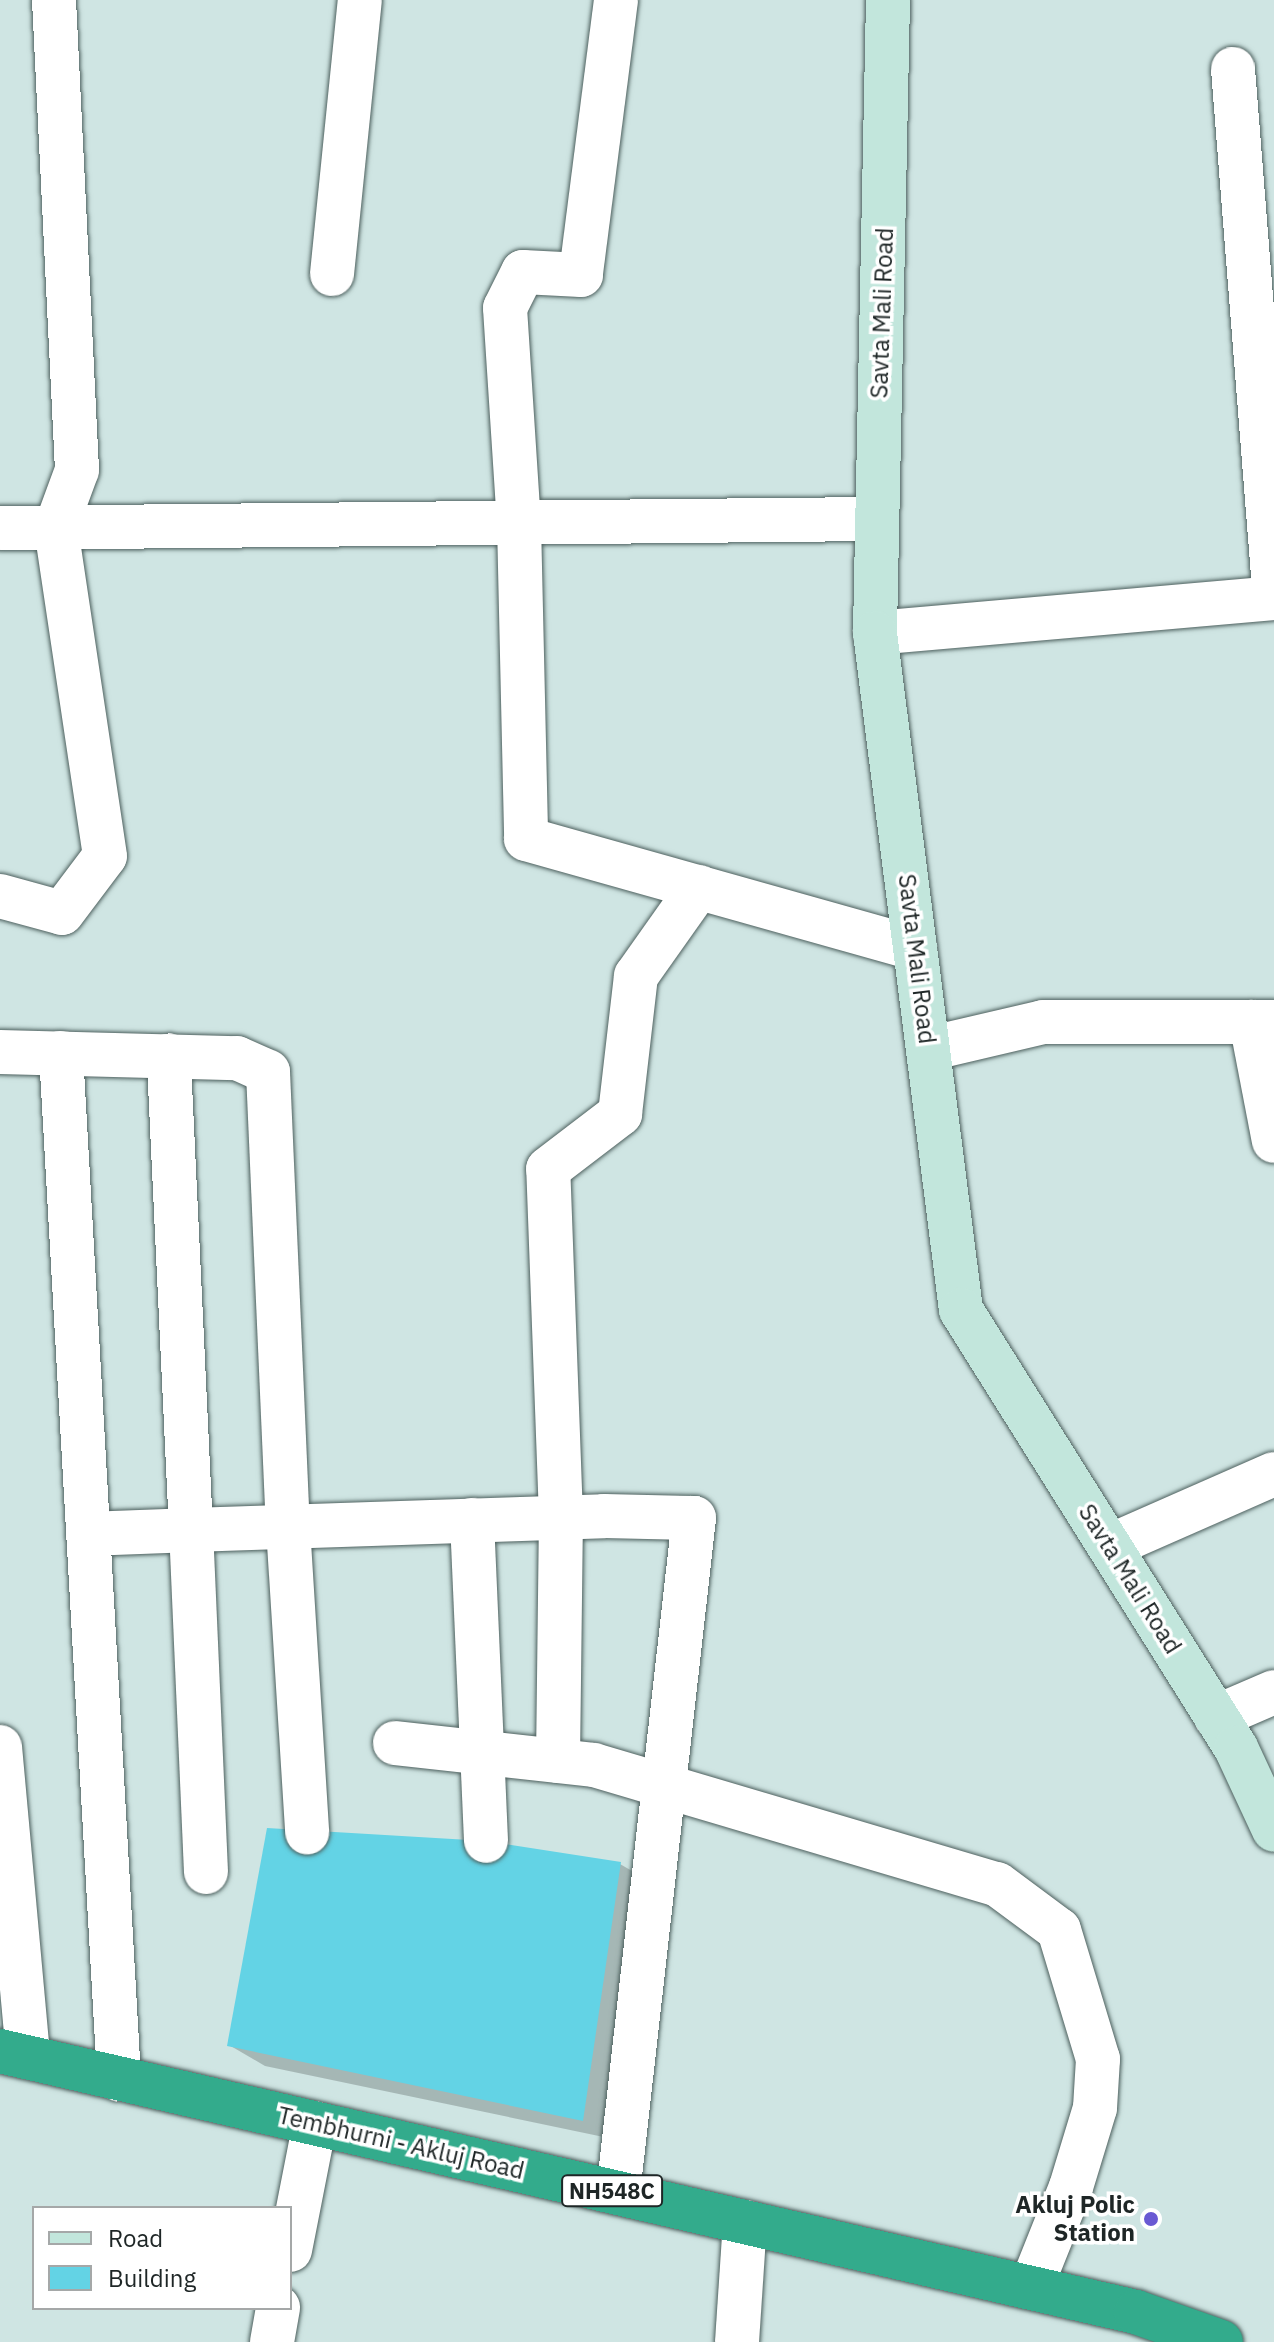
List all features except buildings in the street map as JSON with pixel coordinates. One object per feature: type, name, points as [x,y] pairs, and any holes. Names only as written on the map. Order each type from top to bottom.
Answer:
[{"type":"highway","name":"Tembhurni - Akluj Road","points":[[14,2054],[1136,2312],[1221,2342]]},
{"type":"street","points":[[0,896],[62,913],[105,856],[56,527],[77,470],[54,0]]},
{"type":"street","points":[[332,274],[360,0]]},
{"type":"street","points":[[616,0],[581,275],[523,272],[505,308],[519,523],[526,839],[915,948]]},
{"type":"street","name":"Savta Mali Road","points":[[888,0],[890,45],[875,633],[961,1310],[1236,1748],[1274,1830]]},
{"type":"street","points":[[1233,69],[1274,588]]},
{"type":"street","points":[[0,528],[876,519]]},
{"type":"street","points":[[875,633],[1274,598]]},
{"type":"street","points":[[558,1761],[561,1517],[548,1169],[620,1114],[636,976],[699,887]]},
{"type":"street","points":[[928,1049],[1043,1022],[1262,1022],[1274,1141]]},
{"type":"street","points":[[0,1052],[237,1058],[268,1072],[288,1527],[307,1832]]},
{"type":"street","points":[[61,1053],[119,2079]]},
{"type":"street","points":[[169,1056],[206,1872]]},
{"type":"street","points":[[1110,1546],[1274,1474]]},
{"type":"street","points":[[89,1534],[561,1517],[694,1518],[618,2193]]},
{"type":"street","points":[[472,1520],[486,1841]]},
{"type":"street","points":[[1216,1717],[1274,1692]]},
{"type":"street","points":[[395,1743],[594,1765],[997,1884],[1059,1930],[1098,2059],[1095,2108],[1071,2187],[1031,2287]]},
{"type":"street","points":[[0,1747],[14,2054]]},
{"type":"street","points":[[292,2240],[315,2123]]},
{"type":"street","points":[[737,2342],[745,2222]]},
{"type":"street","points":[[272,2342],[278,2310]]},
{"type":"place","name":"Akluj Polic Station","points":[[1151,2219]]}]
